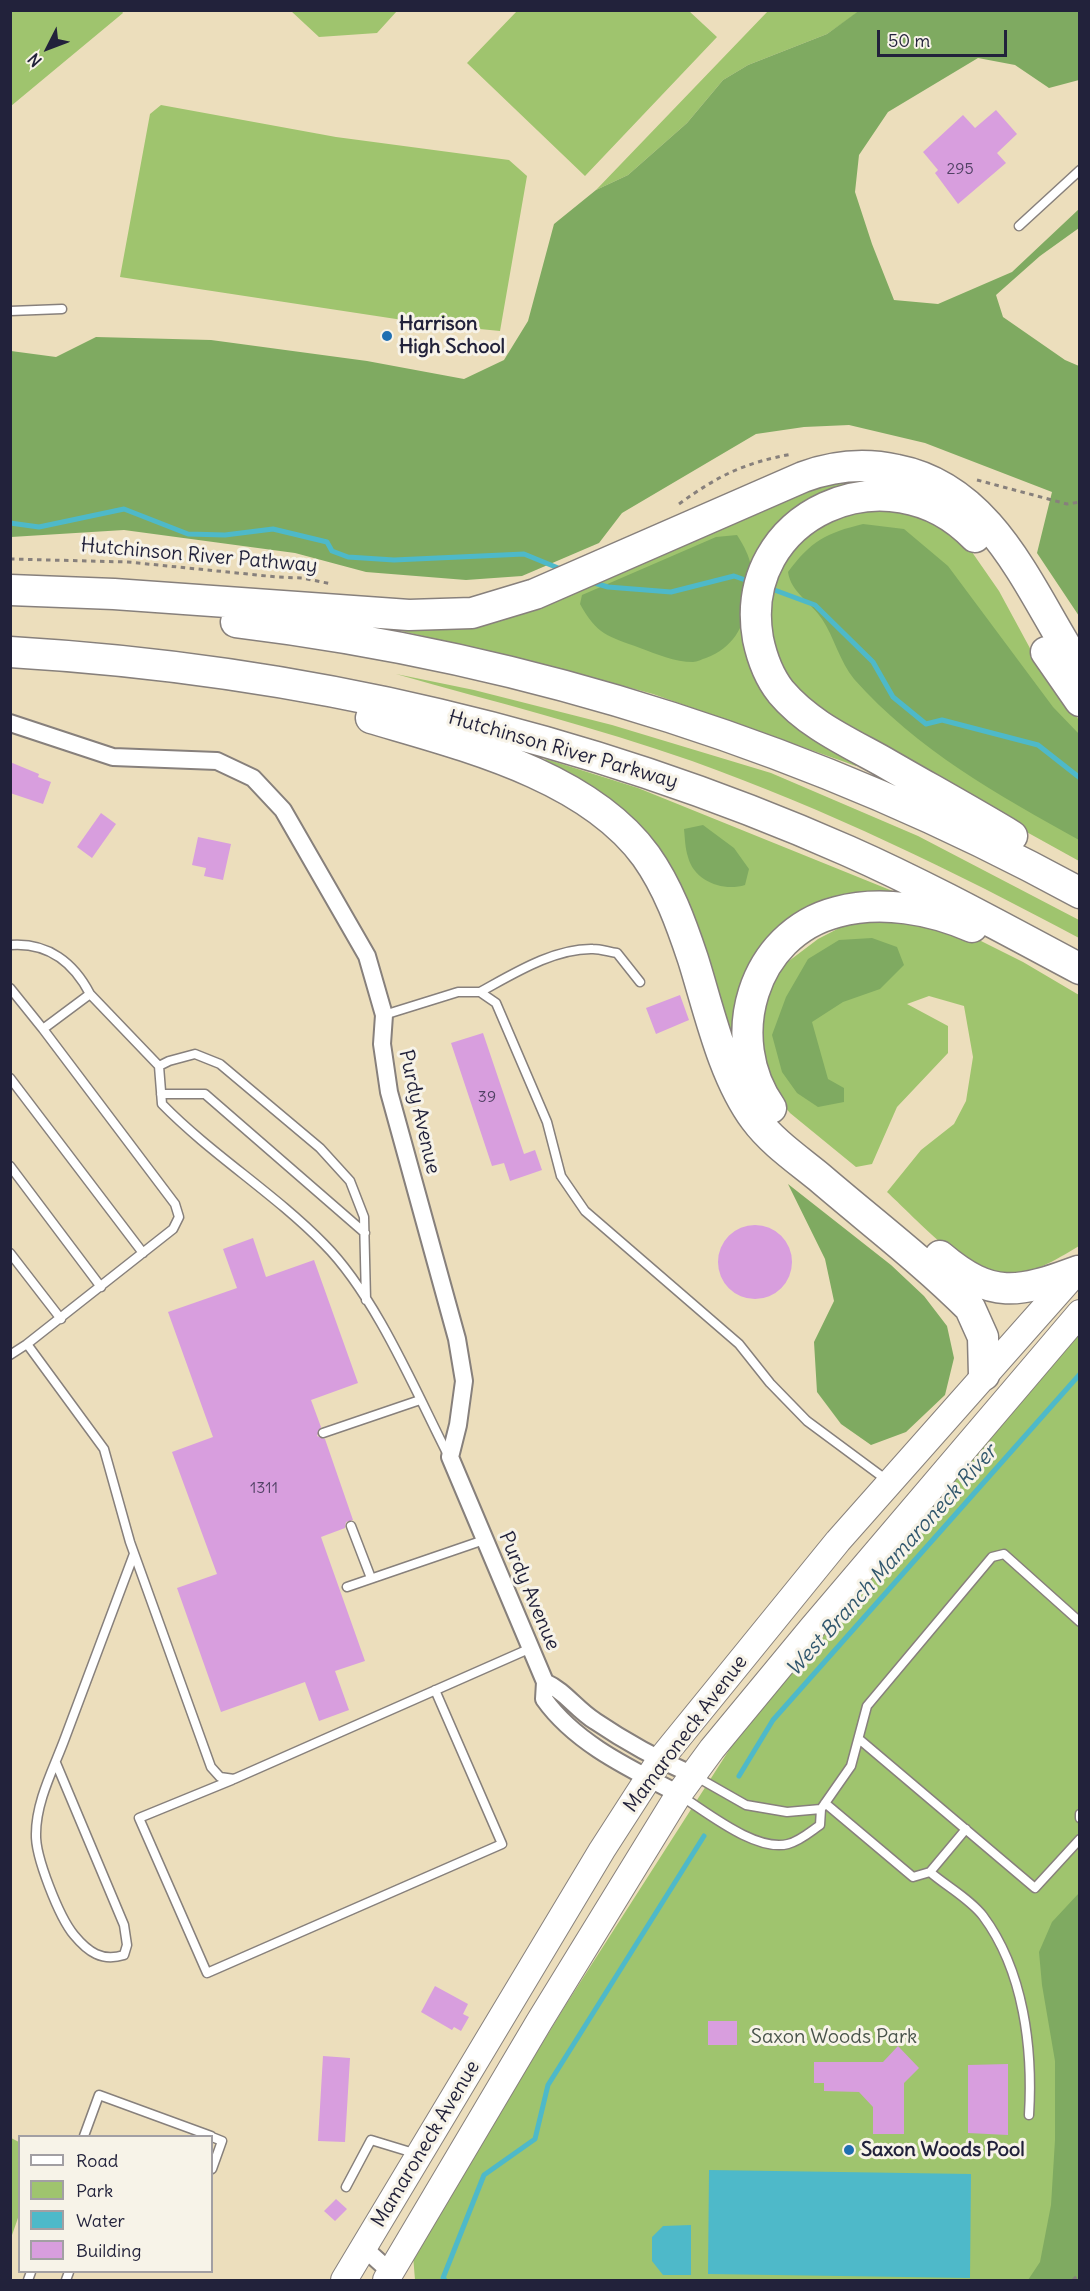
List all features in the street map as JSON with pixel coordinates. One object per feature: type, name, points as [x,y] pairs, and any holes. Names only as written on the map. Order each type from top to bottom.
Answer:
[{"type":"highway","points":[[10,590],[114,594],[426,616],[484,610],[535,594],[817,472],[862,466],[903,471],[930,480],[955,494],[987,523],[1005,547],[1080,669]]},
{"type":"highway","points":[[1080,701],[1051,661],[982,547],[967,530],[938,508],[913,498],[889,495],[845,500],[823,508],[803,522],[772,555],[759,589],[756,625],[762,658],[774,682],[809,719],[1080,875]]},
{"type":"highway","points":[[10,603],[134,611],[281,627],[412,650],[567,686],[740,740],[856,784],[974,837],[1080,893]]},
{"type":"highway","name":"Hutchinson River Parkway","points":[[10,652],[216,670],[482,723],[651,774],[760,814],[867,859],[934,891],[1080,970]]},
{"type":"highway","points":[[216,670],[425,734],[499,760],[581,797],[622,830],[650,862],[672,901],[731,1075],[748,1108],[776,1141],[970,1308],[983,1337],[984,1376]]},
{"type":"highway","points":[[1079,1270],[1018,1289],[982,1284],[961,1273],[774,1112],[754,1078],[746,1033],[753,992],[775,952],[807,925],[850,909],[901,908],[942,916],[1080,970]]},
{"type":"main road","name":"Mamaroneck Avenue","points":[[344,2280],[602,1850],[654,1769],[789,1600],[1079,1270]]},
{"type":"main road","name":"Mamaroneck Avenue","points":[[390,2278],[593,1932],[686,1784],[812,1628],[1080,1313]]},
{"type":"street","name":"Purdy Avenue","points":[[10,723],[113,757],[217,761],[253,778],[283,810],[367,956],[384,1015],[382,1044],[388,1092],[457,1339],[464,1381],[458,1425],[450,1457],[484,1540],[545,1682],[560,1688],[570,1703],[654,1769],[686,1784]]},
{"type":"street","name":"Purdy Avenue","points":[[654,1769],[686,1784]]},
{"type":"street","points":[[364,2248],[390,2278]]},
{"type":"lane","points":[[1019,226],[1080,170]]},
{"type":"lane","points":[[10,311],[62,309]]},
{"type":"lane","points":[[10,945],[49,951],[68,961],[90,994],[159,1066],[162,1104],[324,1244],[366,1300],[450,1457]]},
{"type":"lane","points":[[384,1015],[458,992],[480,992],[520,970],[562,954],[593,949],[617,953],[640,982]]},
{"type":"lane","points":[[10,988],[175,1204],[179,1217],[173,1229],[101,1287],[27,1344],[12,1351]]},
{"type":"lane","points":[[480,992],[496,1003],[506,1021],[546,1122],[561,1176],[585,1211],[739,1344],[770,1383],[807,1421],[891,1483]]},
{"type":"lane","points":[[43,1029],[90,994]]},
{"type":"lane","points":[[159,1066],[195,1054],[220,1064],[320,1148],[350,1181],[364,1217],[366,1300]]},
{"type":"lane","points":[[10,1078],[143,1253]]},
{"type":"lane","points":[[161,1094],[205,1094],[365,1233]]},
{"type":"lane","points":[[10,1166],[101,1287]]},
{"type":"lane","points":[[10,1252],[61,1319]]},
{"type":"lane","points":[[27,1344],[104,1449],[134,1554],[211,1767],[220,1777],[234,1779]]},
{"type":"lane","points":[[323,1433],[420,1400]]},
{"type":"lane","points":[[351,1526],[371,1578]]},
{"type":"lane","points":[[347,1587],[484,1540]]},
{"type":"lane","points":[[56,1763],[124,1924],[127,1945],[124,1955],[111,1959],[98,1956],[69,1929],[39,1860],[36,1836],[37,1812],[134,1554]]},
{"type":"lane","points":[[686,1784],[764,1845],[788,1844],[806,1836],[820,1825],[823,1806],[851,1766],[867,1706],[992,1557],[1004,1554],[1080,1622]]},
{"type":"lane","points":[[435,1690],[502,1844],[207,1973],[139,1818],[234,1779],[435,1690],[532,1648]]},
{"type":"lane","points":[[859,1739],[1035,1888],[1080,1839]]},
{"type":"lane","points":[[686,1784],[746,1805],[787,1812],[823,1806],[913,1877],[930,1872],[966,1829]]},
{"type":"lane","points":[[930,1872],[982,1915],[1007,1959],[1025,2020],[1031,2084],[1029,2115]]},
{"type":"lane","points":[[84,2135],[99,2095],[206,2135]]},
{"type":"lane","points":[[213,2138],[222,2141],[213,2166]]},
{"type":"lane","points":[[346,2187],[371,2140],[420,2155]]},
{"type":"path","name":"Hutchinson River Pathway","points":[[10,559],[128,562],[277,578],[302,578],[340,586]]},
{"type":"path","points":[[1073,2280],[1080,2273]]},
{"type":"green space","points":[[11,10],[121,10],[123,13],[11,106]]},
{"type":"green space","points":[[860,10],[1079,11],[1079,80],[1049,88],[1015,65],[978,58],[888,112],[859,155],[855,192],[894,300],[938,304],[1012,272],[1079,209],[1079,228],[1040,256],[996,295],[1003,317],[1065,360],[1079,366],[1079,616],[1037,553],[1052,492],[925,443],[849,425],[804,427],[756,434],[622,513],[599,543],[522,576],[466,580],[366,572],[295,553],[124,530],[11,537],[11,351],[56,357],[96,337],[211,340],[367,361],[464,379],[504,360],[528,321],[554,224],[596,190],[628,175],[687,123],[723,80],[748,65],[827,34]]},
{"type":"green space","points":[[291,11],[397,11],[377,33],[319,37]]},
{"type":"green space","points":[[517,11],[689,11],[717,37],[585,176],[467,63]]},
{"type":"green space","points":[[768,11],[860,11],[827,34],[748,65],[723,80],[687,123],[628,175],[596,190]]},
{"type":"green space","points":[[161,105],[336,137],[509,160],[527,176],[500,331],[429,324],[120,277],[150,114]]},
{"type":"green space","points":[[838,477],[914,482],[771,540],[758,677],[858,759],[856,766],[653,694],[532,661],[397,630],[397,624],[449,628]]},
{"type":"green space","points":[[894,506],[933,517],[965,542],[999,591],[1045,676],[1079,720],[1079,861],[855,737],[802,702],[772,654],[767,624],[773,580],[805,534],[848,511]]},
{"type":"green space","points":[[863,524],[904,529],[948,566],[1053,707],[1079,734],[1079,840],[989,788],[932,749],[878,704],[849,672],[822,619],[797,592],[788,572],[804,553],[820,540],[839,531]]},
{"type":"green space","points":[[737,535],[749,559],[752,573],[747,610],[736,635],[723,649],[706,658],[696,662],[686,662],[652,653],[611,637],[592,622],[580,604],[582,595],[716,537]]},
{"type":"green space","points":[[396,674],[474,690],[612,725],[771,773],[918,836],[1079,920],[1079,938],[889,842],[742,780],[619,737]]},
{"type":"green space","points":[[546,759],[638,788],[900,894],[814,910],[736,1040],[727,1041],[687,912],[535,766]]},
{"type":"green space","points":[[703,825],[734,848],[749,869],[745,885],[728,887],[710,883],[691,865],[686,850],[684,829]]},
{"type":"green space","points":[[889,918],[961,931],[1023,962],[1079,995],[1079,1246],[1040,1267],[1008,1276],[985,1273],[955,1255],[939,1242],[887,1192],[921,1150],[954,1124],[966,1101],[973,1057],[964,1006],[929,996],[907,1004],[948,1026],[948,1053],[897,1107],[872,1164],[856,1167],[790,1113],[768,1086],[756,1046],[762,999],[777,970],[818,939],[845,925]]},
{"type":"green space","points":[[872,938],[897,947],[904,965],[880,989],[843,1002],[812,1022],[828,1079],[844,1088],[844,1102],[818,1107],[797,1093],[782,1072],[772,1035],[786,997],[808,959],[839,940]]},
{"type":"green space","points":[[788,1184],[891,1265],[924,1296],[947,1326],[954,1358],[945,1395],[906,1432],[871,1445],[841,1424],[817,1392],[814,1342],[834,1301],[825,1259]]},
{"type":"green space","name":"Saxon Woods Park","points":[[1079,1333],[1079,2280],[415,2280],[413,2255],[565,2006],[731,1747],[812,1644]]},
{"type":"green space","points":[[1079,1893],[1079,2280],[1028,2280],[1040,2262],[1051,2205],[1055,2140],[1055,2061],[1042,1985],[1039,1952],[1052,1922]]},
{"type":"green space","points":[[11,2138],[18,2142],[18,2218],[11,2238]]},
{"type":"water","points":[[709,2170],[971,2174],[970,2278],[708,2274]]},
{"type":"water","points":[[691,2225],[691,2275],[663,2275],[652,2261],[652,2237],[663,2226]]},
{"type":"building","points":[[996,110],[1017,134],[997,153],[1006,163],[958,204],[935,173],[938,170],[923,152],[963,115],[975,128]]},
{"type":"building","points":[[10,762],[39,774],[38,777],[51,782],[43,804],[10,793]]},
{"type":"building","points":[[101,813],[116,824],[92,858],[77,847]]},
{"type":"building","points":[[198,837],[231,844],[223,880],[204,876],[206,868],[192,865]]},
{"type":"building","points":[[680,995],[689,1020],[656,1034],[646,1008]]},
{"type":"building","points":[[483,1033],[524,1154],[535,1150],[542,1170],[510,1181],[504,1163],[492,1166],[451,1043]]},
{"type":"building","points":[[748,1225],[762,1225],[776,1231],[786,1241],[792,1255],[790,1276],[776,1293],[762,1299],[748,1299],[734,1293],[724,1283],[718,1269],[718,1255],[724,1241],[734,1231]]},
{"type":"building","points":[[253,1238],[266,1277],[314,1260],[358,1383],[311,1400],[321,1427],[317,1436],[325,1439],[353,1520],[346,1522],[345,1528],[321,1537],[365,1661],[335,1671],[349,1710],[319,1721],[305,1682],[221,1712],[177,1588],[217,1574],[172,1452],[213,1437],[168,1312],[237,1288],[223,1249]]},
{"type":"building","points":[[435,1986],[468,2004],[463,2014],[469,2017],[461,2031],[454,2027],[452,2030],[421,2012]]},
{"type":"building","points":[[708,2021],[737,2021],[737,2045],[708,2045]]},
{"type":"building","points":[[898,2046],[919,2068],[904,2083],[904,2134],[873,2134],[873,2107],[859,2092],[824,2091],[824,2083],[814,2083],[814,2062],[883,2062]]},
{"type":"building","points":[[323,2056],[350,2058],[345,2142],[318,2141]]},
{"type":"building","points":[[1008,2064],[1008,2135],[968,2133],[968,2065]]},
{"type":"building","points":[[336,2199],[347,2209],[335,2221],[324,2211]]},
{"type":"waterway","points":[[10,523],[39,527],[124,509],[188,534],[225,535],[273,529],[327,542],[332,551],[348,557],[394,560],[524,554],[563,570]]},
{"type":"waterway","points":[[591,582],[608,587],[671,592],[734,576],[751,582]]},
{"type":"waterway","points":[[769,588],[815,605],[873,662],[893,697],[926,724],[942,720],[1038,745],[1080,778]]},
{"type":"waterway","name":"West Branch Mamaroneck River","points":[[739,1776],[773,1720],[1080,1374]]},
{"type":"waterway","name":"West Branch Mamaroneck River","points":[[445,2280],[443,2278],[484,2175],[535,2139],[548,2085],[704,1836]]},
{"type":"place","name":"Harrison High School","points":[[387,336]]},
{"type":"place","name":"Saxon Woods Pool","points":[[849,2150]]}]
